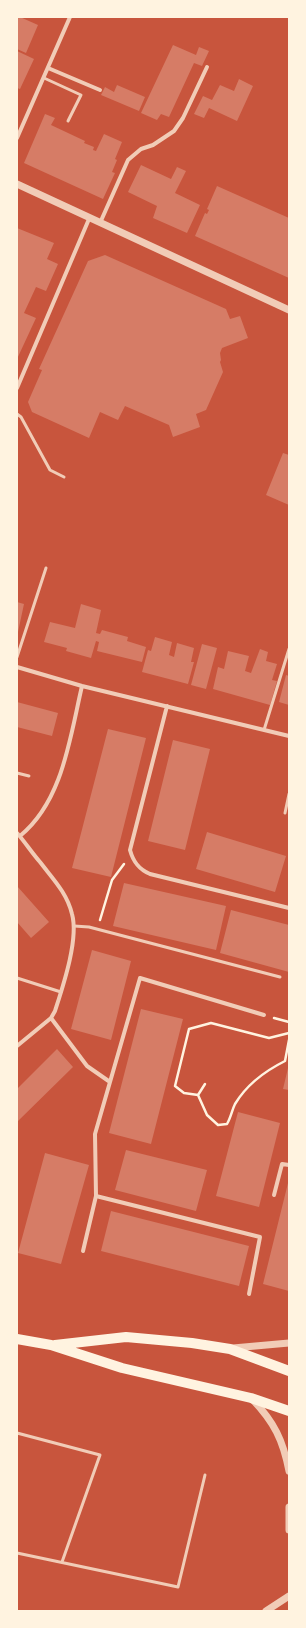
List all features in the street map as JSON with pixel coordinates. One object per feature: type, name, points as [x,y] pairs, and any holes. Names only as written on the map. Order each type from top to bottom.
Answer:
[{"type":"main road","points":[[51,1345],[126,1337],[169,1340],[230,1349],[289,1371]]},
{"type":"main road","points":[[17,1339],[51,1345],[122,1368],[251,1398],[289,1411]]},
{"type":"street","points":[[17,138],[70,17]]},
{"type":"street","points":[[100,224],[128,160],[141,149],[153,145],[174,131],[183,118],[207,67]]},
{"type":"street","points":[[48,68],[100,90]]},
{"type":"street","points":[[17,184],[100,224],[289,310]]},
{"type":"street","points":[[17,388],[89,218]]},
{"type":"street","points":[[17,667],[82,686],[289,736]]},
{"type":"street","points":[[17,1046],[51,1018],[55,1010],[72,946],[74,926],[72,915],[60,887],[18,835],[36,821],[44,811],[56,785],[66,754],[82,686]]},
{"type":"street","points":[[167,706],[130,850],[132,858],[142,871],[150,874],[289,908]]},
{"type":"street","points":[[83,1251],[96,1196],[95,1134],[140,978],[264,1015]]},
{"type":"street","points":[[51,1018],[87,1066],[110,1082]]},
{"type":"street","points":[[274,1195],[282,1164],[289,1165]]},
{"type":"street","points":[[96,1196],[260,1237],[249,1294]]},
{"type":"street","points":[[230,1349],[289,1344]]},
{"type":"street","points":[[251,1398],[273,1424],[280,1437],[289,1471]]},
{"type":"street","points":[[289,1507],[289,1530]]},
{"type":"street","points":[[266,1611],[289,1596]]},
{"type":"lane","points":[[44,78],[81,95],[68,121]]},
{"type":"lane","points":[[17,414],[22,417],[50,470],[64,476]]},
{"type":"lane","points":[[17,657],[46,568]]},
{"type":"lane","points":[[264,730],[289,649]]},
{"type":"lane","points":[[17,773],[29,776]]},
{"type":"lane","points":[[285,813],[289,794]]},
{"type":"lane","points":[[74,926],[89,927],[280,977]]},
{"type":"lane","points":[[17,978],[61,992]]},
{"type":"lane","points":[[17,1433],[100,1455],[62,1562]]},
{"type":"lane","points":[[17,1553],[178,1587],[205,1475]]},
{"type":"path","points":[[72,915],[100,920],[112,880],[122,867],[130,850]]},
{"type":"path","points":[[264,1015],[289,1022]]},
{"type":"path","points":[[198,1096],[184,1093],[175,1086],[189,1029],[211,1023],[269,1038],[289,1033]]},
{"type":"path","points":[[198,1096],[207,1115],[218,1124],[227,1124],[232,1116],[234,1105],[245,1090],[267,1070],[285,1061],[289,1040]]},
{"type":"path","points":[[198,1096],[205,1084]]},
{"type":"building","points":[[17,17],[38,25],[26,53],[17,49]]},
{"type":"building","points":[[173,45],[196,55],[199,47],[209,51],[202,66],[194,63],[169,117],[161,114],[157,120],[141,113]]},
{"type":"building","points":[[17,51],[34,59],[20,89],[17,88]]},
{"type":"building","points":[[239,79],[253,86],[237,121],[209,108],[204,118],[194,114],[203,96],[212,100],[220,85],[234,91]]},
{"type":"building","points":[[117,85],[145,97],[139,111],[101,95],[105,87],[114,92]]},
{"type":"building","points":[[45,114],[55,118],[51,125],[85,141],[84,143],[94,147],[93,150],[96,151],[104,134],[122,142],[115,159],[117,160],[112,172],[115,173],[103,199],[24,163]]},
{"type":"building","points":[[141,165],[171,179],[177,167],[186,171],[175,193],[200,205],[187,233],[153,218],[157,206],[128,192]]},
{"type":"building","points":[[217,186],[289,218],[289,278],[195,236],[205,213],[207,214],[209,210],[207,209]]},
{"type":"building","points":[[17,228],[54,243],[47,259],[58,264],[46,291],[36,287],[24,313],[36,318],[17,359]]},
{"type":"building","points":[[105,255],[226,309],[230,319],[240,316],[248,338],[222,348],[220,353],[220,362],[223,372],[206,410],[196,414],[200,427],[173,437],[169,425],[125,406],[118,420],[100,412],[89,438],[32,412],[28,402],[42,370],[39,369],[88,261]]},
{"type":"building","points":[[283,453],[289,455],[289,505],[266,495]]},
{"type":"building","points":[[17,602],[24,604],[18,632],[17,632]]},
{"type":"building","points":[[81,604],[101,610],[96,633],[100,634],[102,630],[128,637],[127,641],[146,647],[142,662],[97,651],[99,642],[96,641],[91,658],[66,651],[67,648],[44,642],[50,622],[75,628]]},
{"type":"building","points":[[155,637],[172,642],[169,655],[174,657],[177,643],[194,648],[191,662],[194,662],[188,684],[142,672],[148,650],[151,651]]},
{"type":"building","points":[[202,644],[217,648],[206,689],[191,685]]},
{"type":"building","points":[[260,649],[268,652],[266,661],[277,664],[272,680],[277,681],[270,705],[213,689],[218,667],[224,669],[228,651],[249,656],[245,671],[251,673]]},
{"type":"building","points":[[286,675],[289,676],[289,705],[279,702]]},
{"type":"building","points":[[17,702],[58,713],[52,736],[17,727]]},
{"type":"building","points":[[108,729],[146,738],[111,877],[72,868]]},
{"type":"building","points":[[173,740],[210,749],[185,850],[148,841]]},
{"type":"building","points":[[207,832],[286,856],[275,892],[196,869]]},
{"type":"building","points":[[124,883],[226,906],[216,950],[113,926]]},
{"type":"building","points":[[17,886],[49,922],[31,938],[17,922]]},
{"type":"building","points":[[231,910],[289,925],[289,972],[220,953]]},
{"type":"building","points":[[92,950],[131,961],[111,1040],[71,1029]]},
{"type":"building","points":[[141,1009],[183,1019],[151,1144],[109,1133]]},
{"type":"building","points":[[57,1049],[73,1067],[17,1122],[17,1089]]},
{"type":"building","points":[[289,1068],[289,1090],[283,1089]]},
{"type":"building","points":[[238,1112],[280,1123],[259,1207],[216,1196]]},
{"type":"building","points":[[126,1150],[207,1170],[196,1211],[115,1190]]},
{"type":"building","points":[[45,1153],[89,1165],[61,1264],[18,1253]]},
{"type":"building","points":[[289,1183],[289,1291],[263,1284]]},
{"type":"building","points":[[111,1211],[249,1246],[239,1286],[101,1251]]}]
